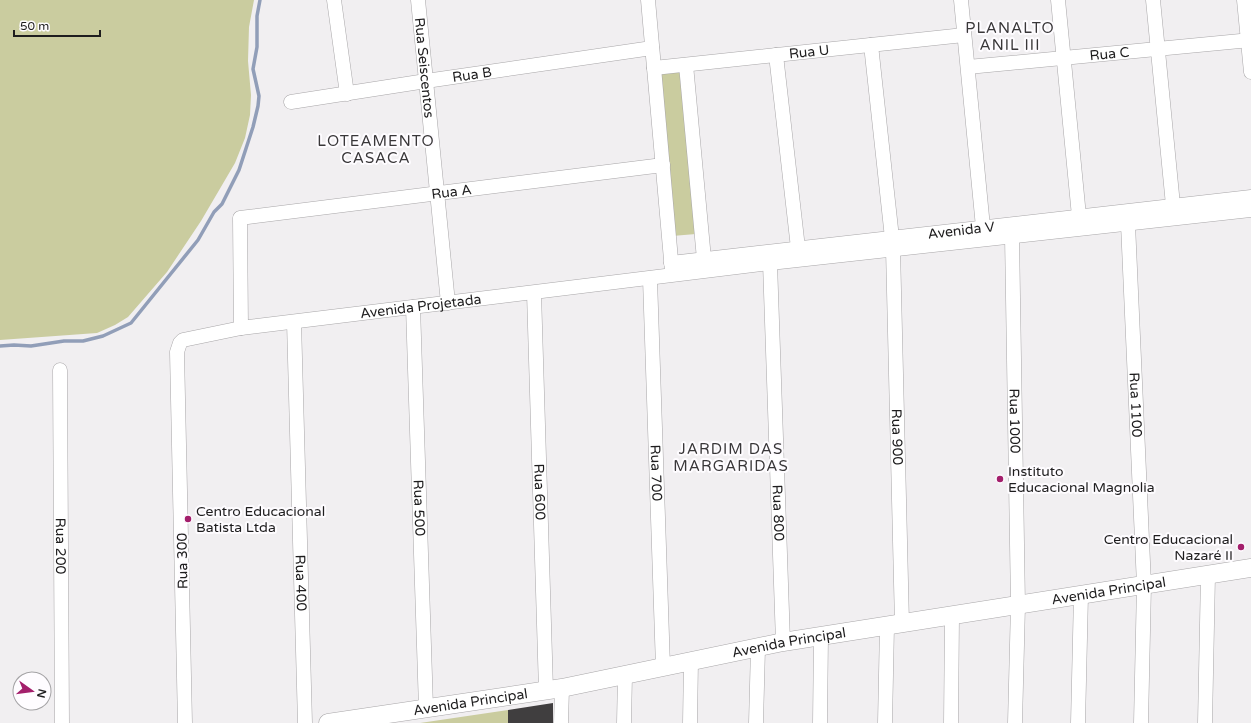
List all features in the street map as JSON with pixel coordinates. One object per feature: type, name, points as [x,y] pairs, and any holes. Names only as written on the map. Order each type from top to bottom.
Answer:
[{"type":"main road","name":"Avenida Principal","points":[[328,723],[554,689],[783,642],[1251,568]]},
{"type":"street","points":[[334,0],[346,94]]},
{"type":"street","name":"Rua Seiscentos","points":[[418,0],[448,303]]},
{"type":"street","points":[[648,0],[672,269]]},
{"type":"street","points":[[961,0],[983,227]]},
{"type":"street","points":[[1058,0],[1079,216]]},
{"type":"street","points":[[1154,0],[1174,205]]},
{"type":"street","points":[[1244,0],[1250,40],[1251,72]]},
{"type":"street","name":"Rua U","points":[[654,68],[964,35]]},
{"type":"street","name":"Rua C","points":[[968,67],[1250,40]]},
{"type":"street","name":"Rua 900","points":[[872,45],[892,244],[895,625],[885,723]]},
{"type":"street","name":"Rua B","points":[[291,102],[652,48]]},
{"type":"street","points":[[776,55],[798,248]]},
{"type":"street","points":[[686,65],[704,259]]},
{"type":"street","name":"Rua A","points":[[241,328],[240,218],[663,165]]},
{"type":"street","name":"Avenida V","points":[[672,269],[770,263],[892,244],[983,227],[1251,196]]},
{"type":"street","name":"Avenida V","points":[[672,269],[704,259],[798,248],[892,244],[1012,236],[1251,210]]},
{"type":"street","name":"Rua 1100","points":[[1128,224],[1144,585],[1141,723]]},
{"type":"street","name":"Rua 1000","points":[[1012,236],[1018,605],[1015,723]]},
{"type":"street","name":"Rua 800","points":[[770,263],[783,642]]},
{"type":"street","name":"Avenida Projetada","points":[[177,352],[180,342],[183,340],[241,328],[650,279],[672,269]]},
{"type":"street","name":"Rua 700","points":[[650,279],[663,667]]},
{"type":"street","name":"Rua 600","points":[[534,293],[554,689],[561,723]]},
{"type":"street","name":"Rua 500","points":[[413,307],[426,708]]},
{"type":"street","name":"Rua 400","points":[[294,322],[305,723]]},
{"type":"street","name":"Rua 300","points":[[177,352],[185,723]]},
{"type":"street","name":"Rua 200","points":[[60,370],[62,723]]},
{"type":"street","points":[[1205,723],[1208,575]]},
{"type":"street","points":[[1078,723],[1081,595]]},
{"type":"street","points":[[951,723],[952,616]]},
{"type":"street","points":[[820,723],[821,636]]},
{"type":"street","points":[[756,723],[758,648]]},
{"type":"street","points":[[690,723],[691,661]]},
{"type":"street","points":[[624,723],[625,675]]},
{"type":"green space","points":[[0,0],[254,0],[249,27],[248,61],[251,95],[250,115],[245,138],[235,163],[201,221],[167,272],[128,317],[97,333],[0,340]]},
{"type":"green space","points":[[680,72],[696,234],[672,236],[658,74]]},
{"type":"green space","points":[[508,710],[508,723],[420,723]]},
{"type":"building","points":[[553,703],[553,723],[508,723],[508,710]]},
{"type":"waterway","points":[[0,346],[31,346],[64,341],[83,341],[103,336],[131,323],[198,240],[214,212],[222,204],[239,170],[253,127],[259,96],[253,69],[257,47],[257,16],[260,0]]},
{"type":"place","name":"Instituto Educacional Magnolia","points":[[1000,479]]},
{"type":"place","name":"Centro Educacional Batista Ltda","points":[[188,519]]},
{"type":"place","name":"Centro Educacional Nazaré II","points":[[1241,547]]},
{"type":"district","name":"PLANALTO ANIL III","points":[[1010,36]]},
{"type":"district","name":"LOTEAMENTO CASACA","points":[[376,150]]},
{"type":"district","name":"JARDIM DAS MARGARIDAS","points":[[731,458]]}]
